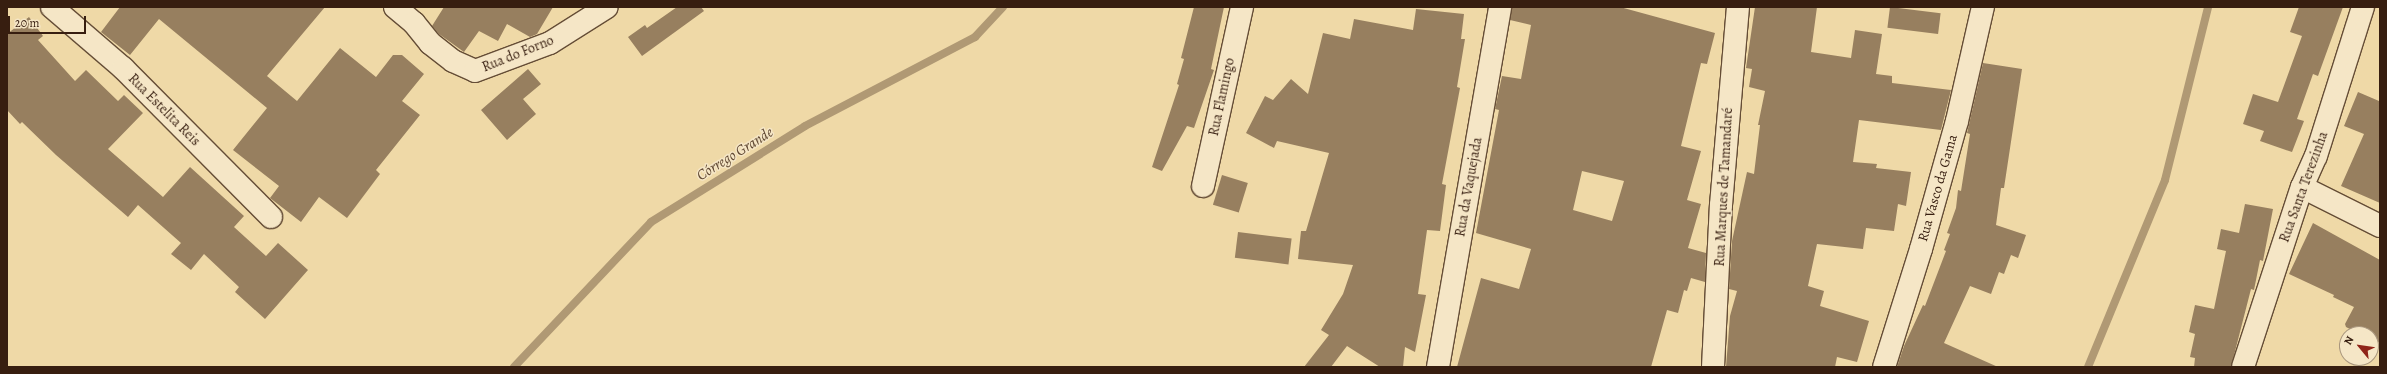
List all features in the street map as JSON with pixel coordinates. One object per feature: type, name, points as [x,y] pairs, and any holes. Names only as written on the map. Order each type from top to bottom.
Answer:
[{"type":"street","name":"Rua Estelita Reis","points":[[52,7],[123,68],[271,217]]},
{"type":"street","name":"Rua do Forno","points":[[395,7],[419,15],[430,43],[453,61],[475,70],[550,43],[607,7]]},
{"type":"street","name":"Rua Flamingo","points":[[1203,186],[1242,7]]},
{"type":"street","name":"Rua da Vaquejada","points":[[1438,367],[1500,7]]},
{"type":"street","name":"Rua Marques de Tamandaré","points":[[1713,367],[1721,205],[1738,7]]},
{"type":"street","name":"Rua Vasco da Gama","points":[[1884,367],[1957,120],[1983,7]]},
{"type":"street","name":"Rua Santa Terezinha","points":[[2243,367],[2302,187],[2316,156],[2363,7]]},
{"type":"street","points":[[2302,187],[2380,226]]},
{"type":"building","points":[[120,7],[325,7],[267,76],[297,101],[340,48],[376,77],[393,55],[402,55],[424,74],[402,101],[420,115],[376,170],[380,174],[347,218],[319,197],[301,222],[270,198],[279,186],[233,150],[267,108],[159,19],[130,55],[101,32]]},
{"type":"building","points":[[444,7],[553,7],[537,34],[530,37],[507,24],[498,41],[479,31],[464,52],[439,34],[432,26]]},
{"type":"building","points":[[677,7],[701,7],[704,11],[642,56],[628,37],[645,25],[647,28]]},
{"type":"building","points":[[1194,7],[1224,7],[1211,69],[1214,70],[1194,128],[1187,126],[1162,171],[1152,167],[1179,85],[1177,84],[1184,59],[1181,58]]},
{"type":"building","points":[[1512,7],[1620,7],[1715,33],[1707,64],[1701,63],[1681,146],[1701,151],[1687,200],[1701,204],[1688,248],[1706,253],[1705,282],[1691,278],[1687,291],[1684,290],[1678,313],[1667,310],[1651,367],[1457,367],[1481,278],[1519,289],[1531,249],[1476,233],[1499,110],[1495,109],[1502,76],[1521,79],[1531,25],[1510,20]],"holes":[[[1582,171],[1624,181],[1612,221],[1573,210]]]},
{"type":"building","points":[[1755,7],[1817,7],[1811,52],[1851,58],[1855,30],[1882,34],[1876,74],[1892,76],[1892,83],[1951,90],[1941,130],[1859,120],[1853,162],[1877,164],[1876,168],[1911,172],[1906,206],[1898,204],[1894,231],[1866,228],[1863,249],[1817,244],[1808,286],[1824,291],[1820,306],[1869,321],[1857,362],[1837,357],[1835,367],[1726,367],[1730,316],[1737,291],[1729,289],[1732,241],[1747,172],[1754,174],[1760,125],[1758,125],[1765,91],[1749,87],[1752,69],[1746,68]]},
{"type":"building","points":[[1890,7],[1941,13],[1938,34],[1887,28]]},
{"type":"building","points":[[2299,7],[2343,7],[2318,76],[2313,74],[2297,119],[2304,121],[2292,152],[2260,141],[2264,131],[2243,124],[2253,94],[2278,102],[2302,36],[2290,32]]},
{"type":"building","points":[[1416,9],[1464,14],[1461,39],[1465,39],[1457,87],[1460,88],[1442,184],[1446,185],[1440,231],[1427,230],[1418,294],[1426,295],[1415,352],[1405,347],[1403,367],[1380,367],[1347,346],[1331,367],[1304,367],[1329,335],[1321,330],[1343,294],[1353,265],[1298,259],[1301,231],[1306,231],[1329,153],[1277,141],[1274,148],[1246,133],[1265,96],[1273,100],[1291,79],[1308,94],[1323,33],[1350,39],[1354,19],[1413,30]]},
{"type":"building","points":[[29,17],[43,36],[38,40],[75,81],[86,70],[118,101],[124,95],[143,113],[108,149],[163,197],[190,167],[244,216],[234,227],[266,256],[278,243],[308,270],[265,319],[235,292],[239,287],[204,254],[191,270],[171,254],[181,243],[138,205],[128,217],[56,155],[22,122],[20,124],[7,110],[7,34]]},
{"type":"building","points":[[1983,63],[2022,69],[2004,188],[2001,188],[1996,225],[2026,235],[2018,258],[2011,255],[2004,274],[1999,272],[1991,294],[1970,286],[1944,343],[1998,367],[1897,367],[1904,346],[1923,305],[1925,306],[1946,251],[1944,250],[1950,234],[1947,233],[1956,208],[1958,190],[1961,191],[1970,134],[1967,133]]},
{"type":"building","points":[[528,69],[541,84],[523,99],[536,114],[507,140],[481,110]]},
{"type":"building","points":[[2358,92],[2379,101],[2380,98],[2380,203],[2341,186],[2364,134],[2344,126]]},
{"type":"building","points":[[1222,175],[1248,183],[1239,213],[1213,205]]},
{"type":"building","points":[[2245,204],[2273,209],[2263,261],[2260,260],[2254,290],[2251,289],[2231,367],[2194,367],[2195,358],[2190,357],[2195,334],[2189,332],[2195,305],[2214,309],[2226,251],[2217,249],[2221,229],[2239,233]]},
{"type":"building","points":[[2313,223],[2380,260],[2380,343],[2379,326],[2346,326],[2345,324],[2354,307],[2333,297],[2334,295],[2289,274]]},
{"type":"building","points":[[1238,232],[1292,239],[1288,264],[1235,258]]},
{"type":"waterway","name":"Córrego Grande","points":[[514,367],[651,222],[805,126],[975,37],[1003,7]]},
{"type":"waterway","points":[[2088,367],[2165,180],[2208,7]]}]
